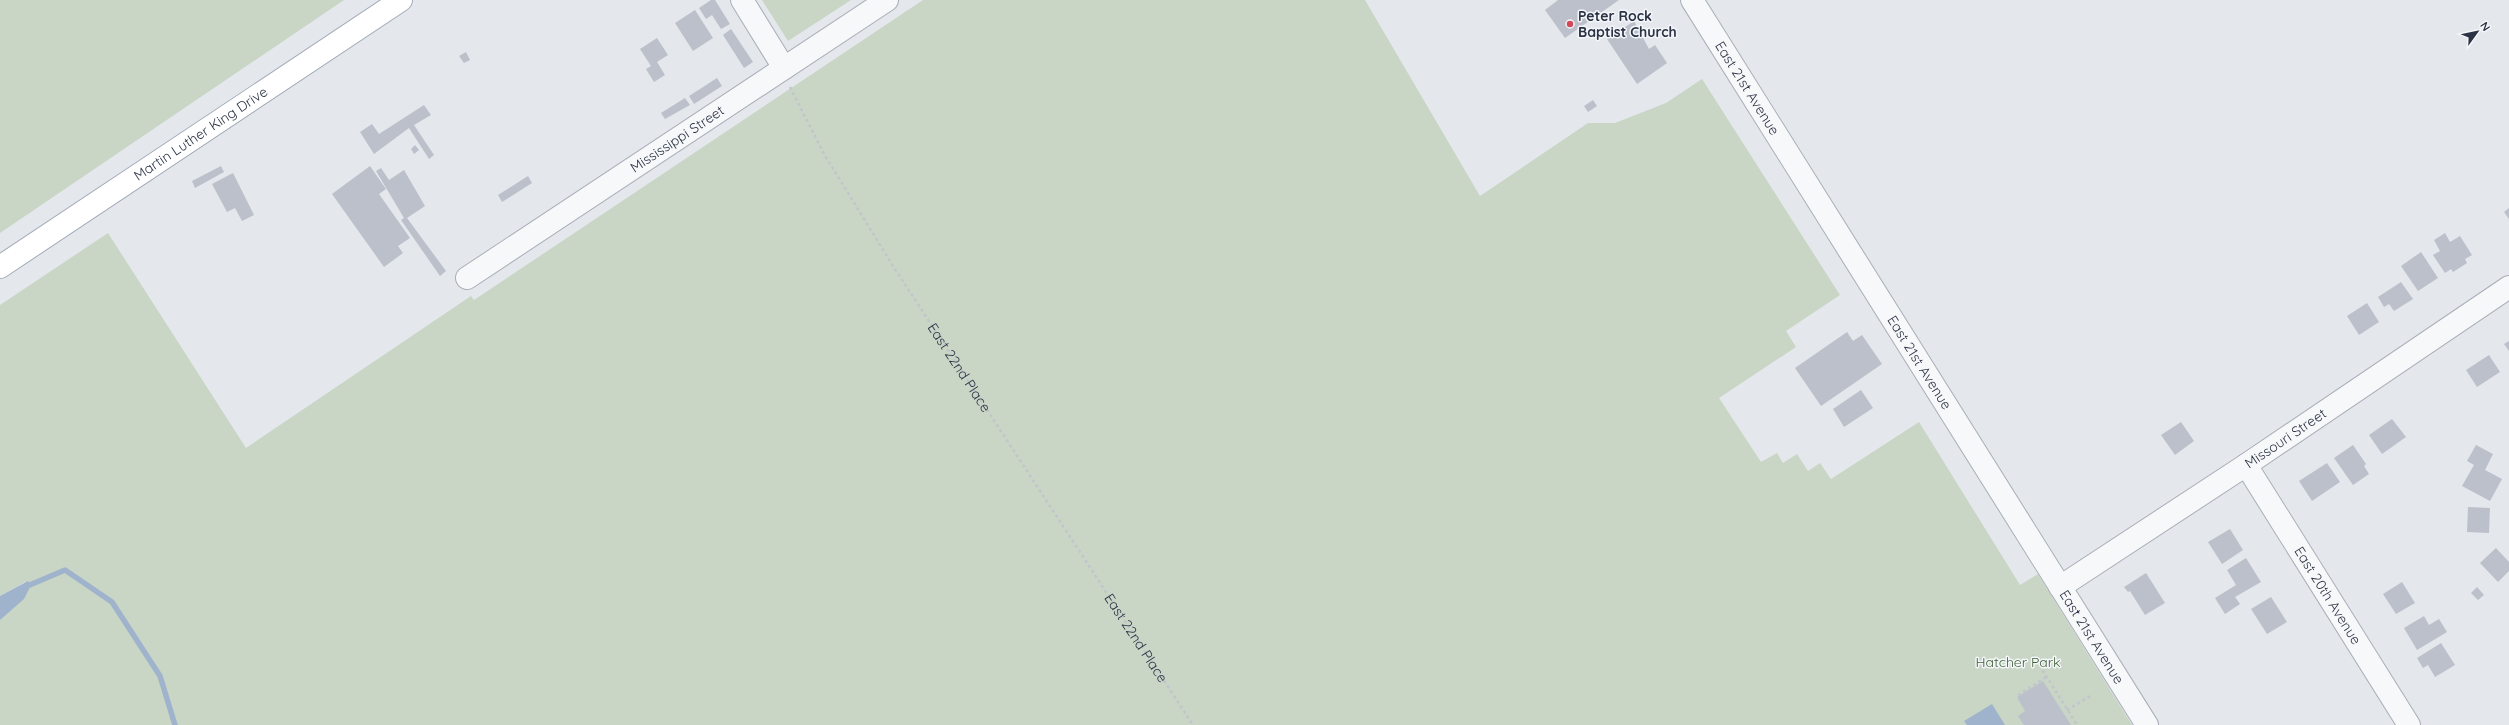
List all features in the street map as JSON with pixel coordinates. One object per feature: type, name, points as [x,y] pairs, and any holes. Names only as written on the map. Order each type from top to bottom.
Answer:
[{"type":"main road","name":"Martin Luther King Drive","points":[[0,267],[401,0]]},
{"type":"street","points":[[742,0],[784,68]]},
{"type":"street","name":"Mississippi Street","points":[[467,278],[887,0]]},
{"type":"street","name":"East 21st Avenue","points":[[1692,0],[2147,725]]},
{"type":"street","name":"Missouri Street","points":[[2060,587],[2246,465],[2509,287]]},
{"type":"street","name":"East 20th Avenue","points":[[2246,465],[2409,725]]},
{"type":"path","name":"East 22nd Place","points":[[784,68],[791,88],[824,154],[893,266],[1193,725]]},
{"type":"path","points":[[2033,655],[2077,725]]},
{"type":"path","points":[[2018,695],[2046,677]]},
{"type":"path","points":[[2067,710],[2092,695]]},
{"type":"green space","points":[[0,0],[344,0],[0,233]]},
{"type":"green space","points":[[762,0],[851,0],[788,41]]},
{"type":"green space","name":"Hatcher Park","points":[[923,0],[1365,0],[1480,196],[1588,123],[1615,123],[1666,103],[1702,79],[1840,295],[1786,331],[1796,347],[1719,398],[1761,462],[1777,453],[1783,463],[1797,454],[1808,471],[1820,463],[1831,479],[1919,422],[2020,585],[2038,574],[2132,725],[0,725],[0,604],[27,581],[0,596],[0,305],[108,233],[246,448],[471,296],[474,300]]},
{"type":"water","points":[[28,581],[31,585],[24,599],[0,620],[0,596]]},
{"type":"water","points":[[1992,704],[2005,725],[1967,725],[1964,721]]},
{"type":"building","points":[[711,0],[715,0],[730,24],[721,29],[712,15],[706,19],[699,8]]},
{"type":"building","name":"Peter Rock Baptist Church","points":[[1558,0],[1619,0],[1565,38],[1545,10]]},
{"type":"building","points":[[695,10],[713,38],[693,51],[675,23]]},
{"type":"building","points":[[1634,21],[1649,49],[1655,45],[1667,63],[1637,84],[1607,39]]},
{"type":"building","points":[[731,29],[753,62],[744,68],[723,35]]},
{"type":"building","points":[[657,38],[668,55],[657,62],[665,75],[654,82],[646,69],[651,66],[640,49]]},
{"type":"building","points":[[466,52],[470,60],[464,63],[459,56]]},
{"type":"building","points":[[717,78],[722,86],[694,104],[689,96]]},
{"type":"building","points":[[685,98],[690,105],[665,119],[661,113]]},
{"type":"building","points":[[1593,100],[1597,106],[1588,112],[1584,106]]},
{"type":"building","points":[[424,105],[431,115],[414,125],[434,155],[429,159],[409,128],[374,154],[360,132],[372,124],[379,134]]},
{"type":"building","points":[[415,145],[419,150],[414,154],[411,149]]},
{"type":"building","points":[[221,166],[224,172],[195,188],[192,181]]},
{"type":"building","points":[[370,166],[386,189],[379,194],[410,238],[398,246],[403,253],[384,267],[332,194]]},
{"type":"building","points":[[381,168],[389,180],[404,170],[425,206],[407,218],[446,271],[440,276],[401,220],[404,218],[376,171]]},
{"type":"building","points":[[233,173],[254,215],[242,221],[235,208],[227,212],[212,184]]},
{"type":"building","points":[[528,176],[532,183],[502,202],[498,195]]},
{"type":"building","points":[[2509,208],[2509,219],[2504,212]]},
{"type":"building","points":[[2445,233],[2450,242],[2460,236],[2472,255],[2465,259],[2467,263],[2453,272],[2451,269],[2445,273],[2433,255],[2440,251],[2434,240]]},
{"type":"building","points":[[2421,252],[2438,278],[2418,291],[2401,266]]},
{"type":"building","points":[[2401,282],[2413,299],[2394,311],[2389,304],[2384,307],[2378,297]]},
{"type":"building","points":[[2367,303],[2379,322],[2359,335],[2347,316]]},
{"type":"building","points":[[1847,332],[1853,341],[1862,335],[1882,364],[1821,406],[1795,368]]},
{"type":"building","points":[[2509,341],[2509,351],[2504,344]]},
{"type":"building","points":[[2489,355],[2500,372],[2477,387],[2466,370]]},
{"type":"building","points":[[1861,390],[1873,408],[1844,427],[1833,409]]},
{"type":"building","points":[[2392,419],[2406,437],[2382,454],[2369,435]]},
{"type":"building","points":[[2181,422],[2194,441],[2175,455],[2161,435]]},
{"type":"building","points":[[2353,445],[2366,464],[2364,466],[2369,474],[2353,485],[2334,458]]},
{"type":"building","points":[[2476,445],[2493,454],[2485,470],[2502,479],[2490,501],[2462,486],[2474,465],[2467,461]]},
{"type":"building","points":[[2327,463],[2340,482],[2312,501],[2299,481]]},
{"type":"building","points":[[2468,507],[2490,508],[2489,533],[2467,532]]},
{"type":"building","points":[[2230,529],[2243,550],[2222,564],[2208,542]]},
{"type":"building","points":[[2496,548],[2509,562],[2509,571],[2498,582],[2480,563]]},
{"type":"building","points":[[2246,558],[2261,582],[2235,597],[2240,604],[2225,614],[2215,598],[2236,585],[2227,570]]},
{"type":"building","points":[[2146,573],[2165,603],[2145,615],[2130,591],[2128,592],[2124,587]]},
{"type":"building","points":[[2402,582],[2415,603],[2396,614],[2383,594]]},
{"type":"building","points":[[2477,587],[2484,595],[2478,600],[2471,593]]},
{"type":"building","points":[[2271,597],[2287,622],[2267,634],[2251,609]]},
{"type":"building","points":[[2424,616],[2429,625],[2439,619],[2447,632],[2417,650],[2404,628]]},
{"type":"building","points":[[2441,643],[2455,665],[2435,677],[2428,665],[2423,668],[2417,658]]},
{"type":"building","points":[[2043,681],[2071,725],[2024,725],[2018,716],[2025,711],[2017,697]]},
{"type":"waterway","points":[[25,587],[65,570],[112,602],[160,676],[175,725]]},
{"type":"place","name":"Peter Rock Baptist Church","points":[[1570,24]]}]
